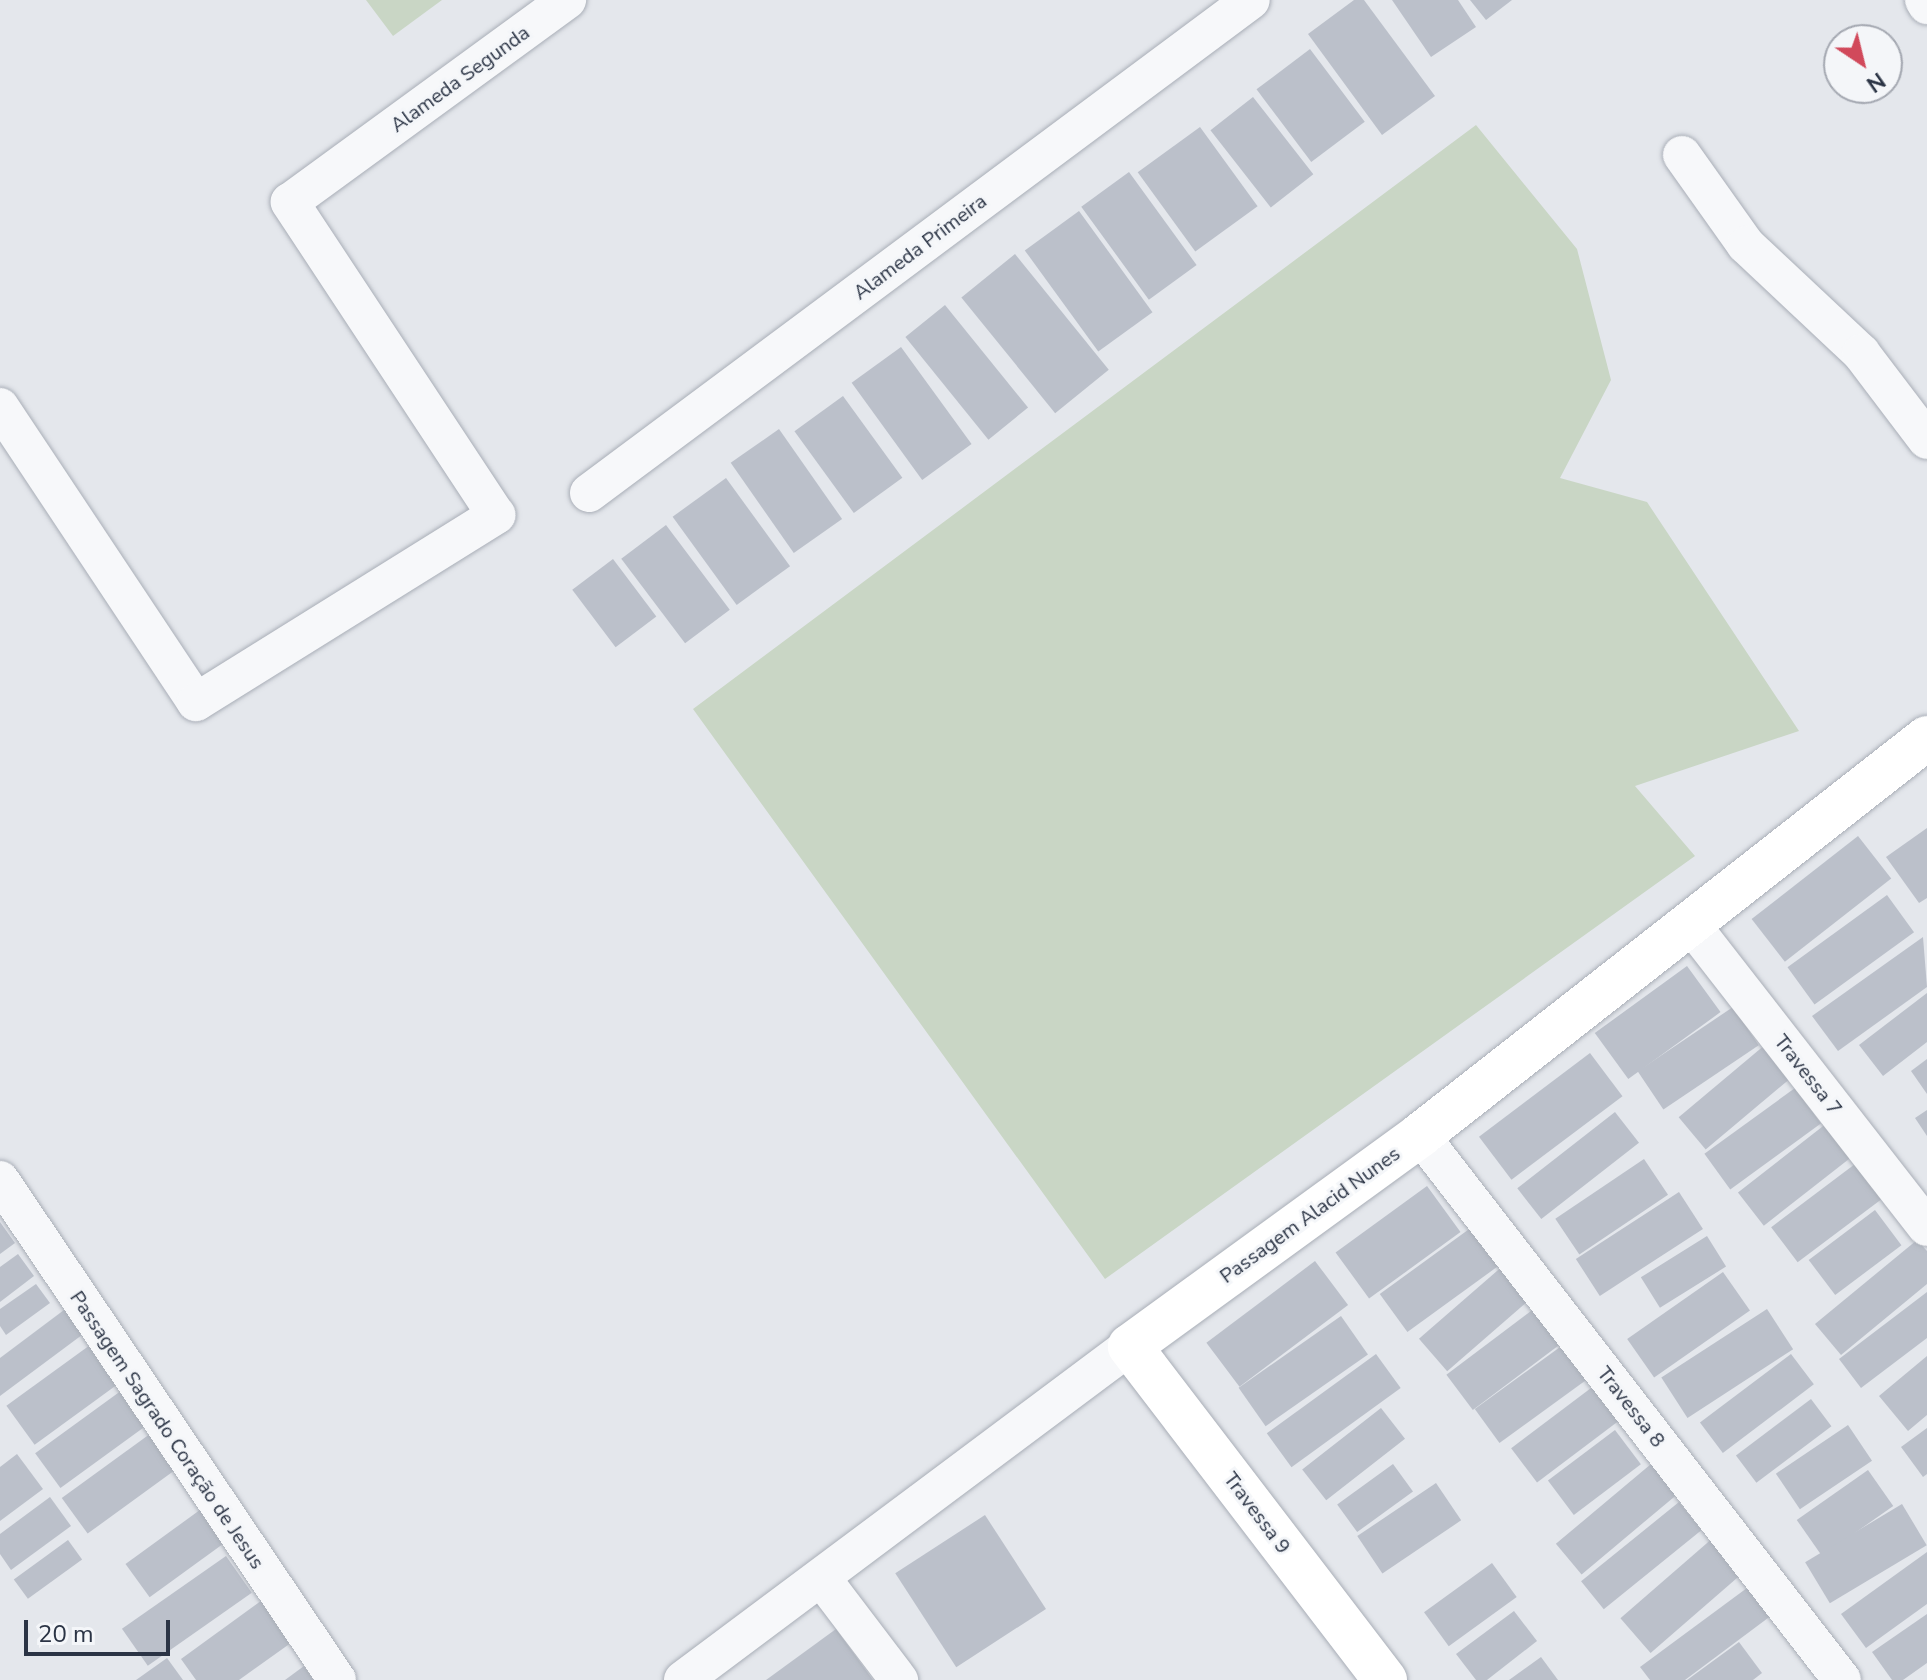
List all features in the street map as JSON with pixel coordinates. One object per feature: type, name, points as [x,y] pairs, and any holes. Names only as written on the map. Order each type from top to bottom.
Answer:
[{"type":"street","name":"Alameda Segunda","points":[[0,407],[196,702],[496,515],[290,202],[567,0]]},
{"type":"street","name":"Alameda Primeira","points":[[589,493],[1251,0]]},
{"type":"street","points":[[1682,155],[1746,245],[1861,353],[1927,440]]},
{"type":"street","name":"Passagem Alacid Nunes","points":[[683,1680],[823,1580],[1130,1346],[1420,1135],[1927,738]]},
{"type":"street","name":"Travessa 7","points":[[1690,923],[1927,1227]]},
{"type":"street","name":"Travessa 8","points":[[1420,1135],[1842,1680]]},
{"type":"street","name":"Passagem Sagrado Coração de Jesus","points":[[0,1180],[337,1680]]},
{"type":"street","name":"Travessa 9","points":[[1130,1346],[1385,1680]]},
{"type":"street","points":[[823,1580],[899,1680]]},
{"type":"green space","points":[[366,0],[442,0],[393,36]]},
{"type":"green space","points":[[1476,125],[1577,249],[1611,380],[1560,478],[1647,502],[1799,731],[1635,786],[1695,856],[1105,1279],[693,709]]},
{"type":"building","points":[[1354,0],[1364,0],[1435,96],[1382,135],[1308,34]]},
{"type":"building","points":[[1392,0],[1458,0],[1476,27],[1431,57]]},
{"type":"building","points":[[1470,0],[1512,0],[1486,20]]},
{"type":"building","points":[[1310,49],[1365,122],[1311,162],[1256,89]]},
{"type":"building","points":[[1253,97],[1313,174],[1271,207],[1210,130]]},
{"type":"building","points":[[1200,127],[1258,206],[1195,252],[1138,172]]},
{"type":"building","points":[[1129,172],[1197,265],[1149,300],[1081,207]]},
{"type":"building","points":[[1079,211],[1152,312],[1098,352],[1025,250]]},
{"type":"building","points":[[1015,254],[1109,370],[1055,413],[961,297]]},
{"type":"building","points":[[945,305],[1028,408],[988,440],[905,337]]},
{"type":"building","points":[[901,347],[972,444],[922,480],[852,383]]},
{"type":"building","points":[[843,396],[902,478],[854,513],[794,431]]},
{"type":"building","points":[[779,429],[842,519],[794,553],[731,463]]},
{"type":"building","points":[[726,478],[790,566],[737,605],[673,517]]},
{"type":"building","points":[[666,525],[730,610],[685,643],[621,559]]},
{"type":"building","points":[[613,559],[656,617],[616,647],[572,590]]},
{"type":"building","points":[[1927,828],[1927,898],[1919,903],[1886,857]]},
{"type":"building","points":[[1858,836],[1891,879],[1785,962],[1752,919]]},
{"type":"building","points":[[1887,895],[1914,932],[1815,1005],[1787,967]]},
{"type":"building","points":[[1923,937],[1927,987],[1838,1051],[1812,1016]]},
{"type":"building","points":[[1687,966],[1721,1012],[1628,1079],[1595,1033]]},
{"type":"building","points":[[1927,993],[1927,1042],[1883,1076],[1859,1045]]},
{"type":"building","points":[[1733,1007],[1759,1045],[1663,1109],[1638,1071]]},
{"type":"building","points":[[1766,1044],[1793,1076],[1706,1149],[1679,1117]]},
{"type":"building","points":[[1590,1053],[1622,1096],[1511,1180],[1479,1137]]},
{"type":"building","points":[[1927,1059],[1927,1094],[1911,1071]]},
{"type":"building","points":[[1795,1088],[1821,1124],[1730,1189],[1704,1154]]},
{"type":"building","points":[[1927,1110],[1927,1136],[1915,1118]]},
{"type":"building","points":[[1615,1112],[1639,1143],[1541,1219],[1517,1188]]},
{"type":"building","points":[[1827,1123],[1853,1156],[1764,1226],[1738,1193]]},
{"type":"building","points":[[1644,1159],[1668,1195],[1579,1254],[1555,1219]]},
{"type":"building","points":[[1859,1161],[1885,1196],[1798,1262],[1771,1227]]},
{"type":"building","points":[[1427,1186],[1461,1232],[1369,1299],[1336,1252]]},
{"type":"building","points":[[1679,1192],[1703,1229],[1600,1296],[1576,1259]]},
{"type":"building","points":[[1875,1210],[1901,1245],[1835,1295],[1809,1260]]},
{"type":"building","points":[[0,1222],[15,1243],[0,1254]]},
{"type":"building","points":[[1472,1227],[1500,1265],[1407,1332],[1380,1294]]},
{"type":"building","points":[[1707,1236],[1726,1267],[1660,1308],[1641,1277]]},
{"type":"building","points":[[1917,1240],[1927,1251],[1927,1284],[1841,1355],[1815,1324]]},
{"type":"building","points":[[18,1254],[34,1276],[0,1302],[0,1267]]},
{"type":"building","points":[[1315,1261],[1348,1305],[1239,1387],[1206,1343]]},
{"type":"building","points":[[1505,1264],[1533,1296],[1447,1371],[1419,1339]]},
{"type":"building","points":[[1723,1272],[1750,1311],[1654,1378],[1627,1339]]},
{"type":"building","points":[[36,1284],[50,1303],[6,1335],[0,1326],[0,1309]]},
{"type":"building","points":[[1927,1292],[1927,1338],[1861,1388],[1839,1359]]},
{"type":"building","points":[[72,1304],[90,1329],[0,1396],[0,1358]]},
{"type":"building","points":[[1535,1308],[1561,1343],[1473,1410],[1446,1375]]},
{"type":"building","points":[[1767,1309],[1793,1349],[1687,1418],[1661,1378]]},
{"type":"building","points":[[1341,1316],[1368,1355],[1266,1426],[1239,1388]]},
{"type":"building","points":[[97,1340],[125,1379],[35,1445],[6,1406]]},
{"type":"building","points":[[1567,1342],[1592,1376],[1499,1443],[1475,1409]]},
{"type":"building","points":[[1376,1354],[1401,1388],[1291,1467],[1267,1433]]},
{"type":"building","points":[[1791,1354],[1814,1384],[1723,1453],[1700,1423]]},
{"type":"building","points":[[1927,1356],[1927,1415],[1908,1431],[1879,1396]]},
{"type":"building","points":[[1599,1382],[1625,1416],[1537,1483],[1511,1448]]},
{"type":"building","points":[[129,1385],[154,1420],[60,1488],[35,1453]]},
{"type":"building","points":[[1811,1399],[1831,1426],[1756,1483],[1736,1456]]},
{"type":"building","points":[[1381,1408],[1405,1439],[1326,1500],[1302,1470]]},
{"type":"building","points":[[1848,1425],[1872,1461],[1800,1509],[1776,1474]]},
{"type":"building","points":[[1927,1428],[1927,1474],[1923,1477],[1901,1447]]},
{"type":"building","points":[[1615,1430],[1641,1464],[1574,1515],[1548,1481]]},
{"type":"building","points":[[154,1431],[180,1467],[88,1534],[62,1498]]},
{"type":"building","points":[[17,1454],[43,1489],[0,1521],[0,1467]]},
{"type":"building","points":[[1657,1459],[1683,1490],[1582,1574],[1556,1544]]},
{"type":"building","points":[[1393,1464],[1413,1492],[1357,1532],[1337,1505]]},
{"type":"building","points":[[1868,1470],[1893,1506],[1822,1556],[1797,1520]]},
{"type":"building","points":[[1436,1483],[1461,1520],[1382,1573],[1357,1536]]},
{"type":"building","points":[[50,1497],[71,1526],[11,1570],[0,1554],[0,1534]]},
{"type":"building","points":[[1679,1502],[1702,1530],[1604,1609],[1581,1581]]},
{"type":"building","points":[[1902,1504],[1927,1545],[1830,1603],[1805,1562]]},
{"type":"building","points":[[204,1507],[228,1540],[150,1597],[126,1564]]},
{"type":"building","points":[[985,1515],[1046,1609],[956,1667],[895,1573]]},
{"type":"building","points":[[1714,1537],[1744,1572],[1651,1653],[1620,1618]]},
{"type":"building","points":[[68,1540],[82,1559],[28,1599],[14,1579]]},
{"type":"building","points":[[1927,1552],[1927,1604],[1866,1648],[1841,1614]]},
{"type":"building","points":[[226,1556],[252,1593],[148,1666],[122,1629]]},
{"type":"building","points":[[1492,1563],[1517,1597],[1449,1646],[1424,1612]]},
{"type":"building","points":[[1751,1585],[1772,1615],[1685,1680],[1650,1680],[1640,1667]]},
{"type":"building","points":[[265,1598],[295,1640],[239,1680],[196,1680],[181,1659]]},
{"type":"building","points":[[1514,1611],[1537,1641],[1487,1680],[1476,1680],[1456,1654]]},
{"type":"building","points":[[1927,1614],[1927,1663],[1903,1680],[1892,1680],[1872,1652]]},
{"type":"building","points":[[836,1629],[873,1680],[766,1680]]},
{"type":"building","points":[[1739,1642],[1762,1673],[1753,1680],[1687,1680]]},
{"type":"building","points":[[1541,1657],[1558,1680],[1509,1680]]},
{"type":"building","points":[[167,1658],[183,1680],[136,1680]]},
{"type":"building","points":[[304,1666],[314,1680],[285,1680]]}]
